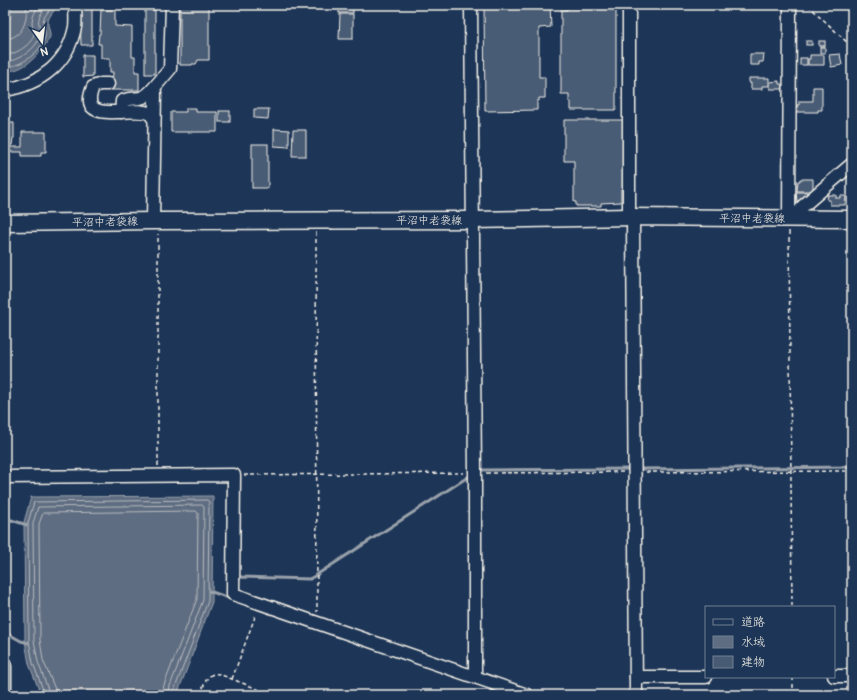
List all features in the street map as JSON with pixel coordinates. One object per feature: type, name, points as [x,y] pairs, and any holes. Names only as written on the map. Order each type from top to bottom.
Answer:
[{"type":"main road","name":"平沼中老袋線","points":[[5,223],[473,220],[631,217],[852,218]]},
{"type":"street","points":[[5,90],[20,88],[37,81],[53,68],[66,53],[72,39],[75,25],[75,5]]},
{"type":"street","points":[[120,112],[122,101],[147,96],[170,69],[172,5]]},
{"type":"street","points":[[471,5],[475,473],[474,677]]},
{"type":"street","points":[[629,5],[635,472],[636,695]]},
{"type":"street","points":[[790,5],[792,218]]},
{"type":"street","points":[[108,84],[101,84],[93,87],[90,97],[92,107],[103,112],[141,112],[150,114],[154,119]]},
{"type":"street","points":[[153,89],[155,92],[154,119],[156,221]]},
{"type":"street","points":[[792,218],[803,206],[852,164]]},
{"type":"street","points":[[5,477],[234,475],[233,594],[527,695]]},
{"type":"street","points":[[5,666],[6,695]]},
{"type":"street","points":[[835,676],[852,676]]},
{"type":"street","points":[[636,677],[705,677]]},
{"type":"path","points":[[808,5],[852,47]]},
{"type":"path","points":[[792,218],[792,606]]},
{"type":"path","points":[[316,220],[317,623]]},
{"type":"path","points":[[156,221],[158,476]]},
{"type":"path","points":[[234,475],[852,471]]},
{"type":"path","points":[[232,680],[260,604]]},
{"type":"path","points":[[201,695],[210,674],[219,674],[273,695]]},
{"type":"path","points":[[792,678],[792,695]]},
{"type":"water","points":[[11,5],[56,5],[48,21],[50,37],[35,58],[18,69],[5,71],[5,25],[11,16]]},
{"type":"water","points":[[213,496],[212,602],[177,695],[41,695],[29,664],[25,641],[24,522],[31,497]]},
{"type":"building","points":[[80,5],[92,5],[92,45],[81,45]]},
{"type":"building","points":[[180,5],[209,5],[209,60],[198,60],[196,64],[192,65],[180,65]]},
{"type":"building","points":[[250,5],[334,5],[334,7],[250,8]]},
{"type":"building","points":[[339,5],[353,5],[353,13],[339,13]]},
{"type":"building","points":[[484,5],[550,5],[551,27],[539,28],[539,77],[545,77],[545,98],[539,98],[539,101],[537,101],[537,110],[485,111]]},
{"type":"building","points":[[567,5],[616,5],[616,110],[571,110],[569,94],[561,94],[561,10],[567,10]]},
{"type":"building","points":[[101,10],[115,10],[115,26],[132,27],[132,57],[135,57],[135,72],[139,72],[139,90],[112,90],[113,72],[110,72],[110,58],[101,58],[101,44],[98,44]]},
{"type":"building","points":[[145,10],[155,10],[155,74],[145,74]]},
{"type":"building","points":[[340,14],[353,14],[353,39],[339,39]]},
{"type":"building","points":[[806,41],[812,41],[812,45],[806,45]]},
{"type":"building","points":[[819,41],[825,41],[825,46],[819,46]]},
{"type":"building","points":[[820,47],[825,47],[825,53],[820,53]]},
{"type":"building","points":[[750,54],[764,54],[763,62],[759,62],[759,65],[750,65]]},
{"type":"building","points":[[840,54],[842,65],[831,67],[829,55]]},
{"type":"building","points":[[83,55],[93,55],[93,76],[83,77]]},
{"type":"building","points":[[810,55],[824,55],[824,65],[808,65]]},
{"type":"building","points":[[800,58],[807,58],[807,65],[800,65]]},
{"type":"building","points":[[749,78],[769,78],[769,86],[762,86],[762,89],[751,89]]},
{"type":"building","points":[[779,81],[779,84],[783,84],[783,89],[770,89],[770,82]]},
{"type":"building","points":[[813,87],[822,87],[822,110],[818,110],[818,112],[797,112],[797,105],[799,105],[799,101],[813,101]]},
{"type":"building","points":[[186,108],[196,108],[196,112],[217,112],[217,132],[171,132],[171,112],[186,112]]},
{"type":"building","points":[[254,109],[269,109],[268,119],[254,118]]},
{"type":"building","points":[[219,111],[230,111],[230,122],[219,122]]},
{"type":"building","points":[[5,116],[6,123],[14,123],[14,138],[12,145],[7,145],[7,152],[5,152]]},
{"type":"building","points":[[564,120],[623,120],[623,189],[621,189],[621,202],[601,203],[601,206],[576,206],[576,202],[574,202],[574,161],[564,161]]},
{"type":"building","points":[[274,129],[289,130],[289,147],[274,146]]},
{"type":"building","points":[[293,130],[306,130],[306,156],[292,156]]},
{"type":"building","points":[[22,132],[46,132],[46,152],[41,152],[41,156],[22,156],[22,152],[7,152],[7,147],[22,147]]},
{"type":"building","points":[[252,144],[268,144],[268,188],[252,188]]},
{"type":"building","points":[[800,179],[813,179],[813,191],[797,191],[798,181],[800,181]]},
{"type":"building","points":[[796,192],[807,192],[807,198],[803,201],[797,201]]},
{"type":"building","points":[[828,195],[836,195],[836,198],[846,196],[845,205],[830,205],[830,200],[827,200]]},
{"type":"waterway","points":[[637,469],[852,467]]},
{"type":"waterway","points":[[478,470],[632,469]]},
{"type":"waterway","points":[[239,580],[239,577],[310,579],[471,475]]},
{"type":"waterway","points":[[5,518],[27,525]]},
{"type":"waterway","points":[[209,591],[232,599]]},
{"type":"waterway","points":[[5,632],[21,641],[29,643]]}]
